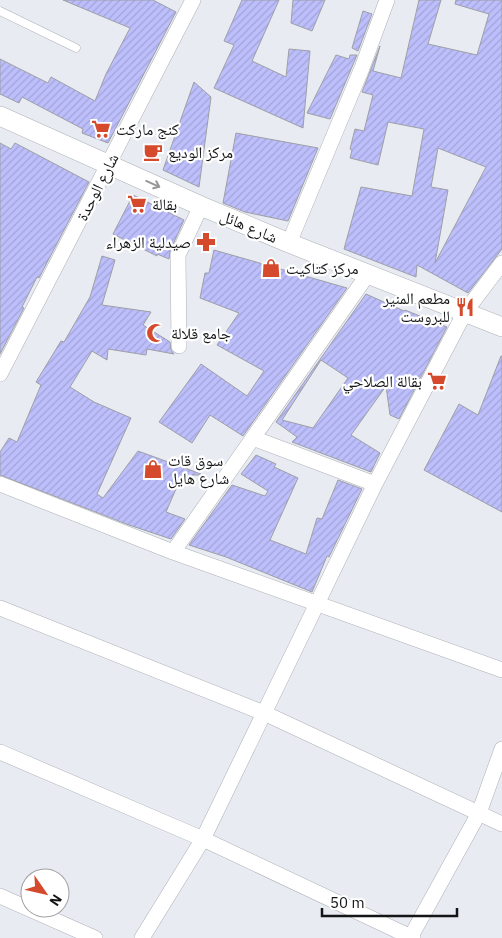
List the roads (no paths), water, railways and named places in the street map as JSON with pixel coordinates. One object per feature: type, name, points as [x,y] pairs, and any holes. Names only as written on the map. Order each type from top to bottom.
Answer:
[{"type":"street","name":"شارع الوحدة","points":[[0,374],[192,0]]},
{"type":"street","points":[[289,243],[362,68],[387,0]]},
{"type":"street","name":"شارع هائل","points":[[0,116],[289,243],[502,327]]},
{"type":"street","points":[[179,346],[178,254],[202,206]]},
{"type":"street","points":[[142,938],[203,838],[375,484],[465,312],[502,263]]},
{"type":"street","points":[[173,552],[368,274]]},
{"type":"street","points":[[253,438],[375,484]]},
{"type":"street","points":[[0,484],[173,552],[502,670]]},
{"type":"street","points":[[0,608],[264,713],[502,824]]},
{"type":"street","points":[[0,752],[203,838],[411,938],[479,813],[502,749]]},
{"type":"street","points":[[0,896],[95,938]]},
{"type":"lane","points":[[0,11],[76,48]]},
{"type":"place","name":"كنج ماركت","points":[[101,129]]},
{"type":"place","name":"مركز الوديع","points":[[153,152]]},
{"type":"place","name":"بقالة","points":[[137,204]]},
{"type":"place","name":"صيدلية الزهراء","points":[[206,242]]},
{"type":"place","name":"مركز كتاكيت","points":[[271,268]]},
{"type":"place","name":"مطعم المنير للبروست","points":[[465,307]]},
{"type":"place","name":"جامع قلالة","points":[[156,333]]},
{"type":"place","name":"بقالة الصلاحي","points":[[437,381]]},
{"type":"place","name":"سوق قات شارع هايل","points":[[153,469]]}]
